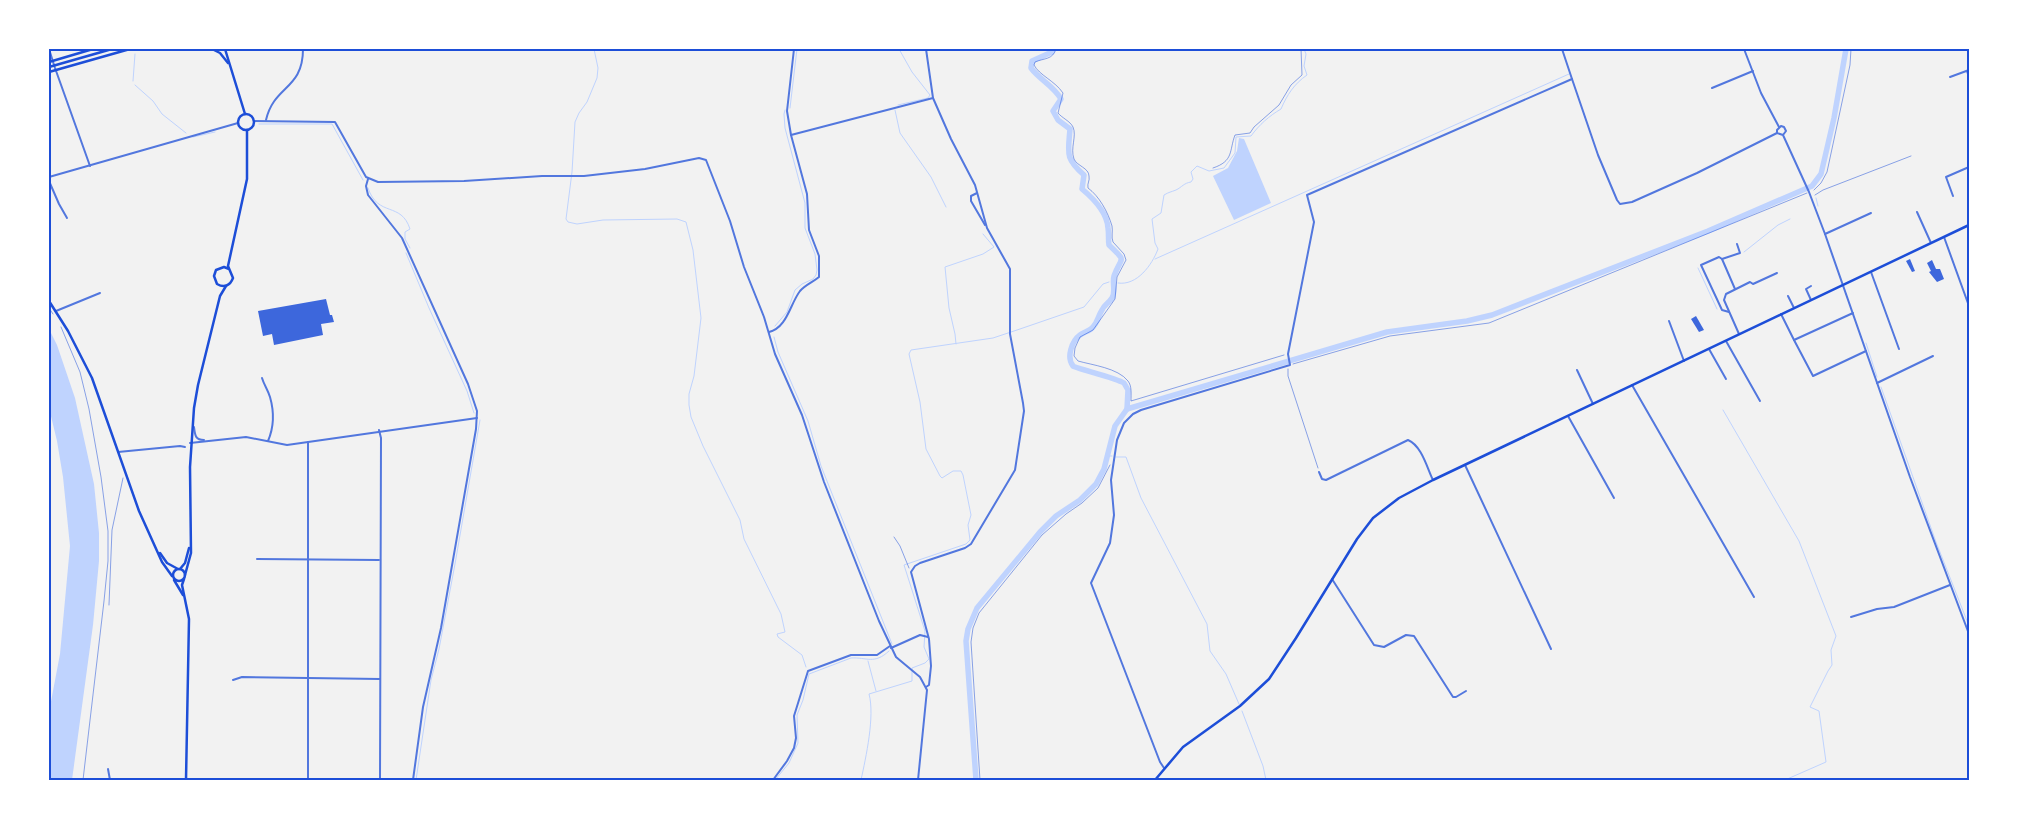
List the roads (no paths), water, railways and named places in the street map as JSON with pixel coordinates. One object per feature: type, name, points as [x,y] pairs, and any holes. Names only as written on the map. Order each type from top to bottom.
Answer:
[{"type":"main road","points":[[49,61],[92,49]]},
{"type":"main road","points":[[49,67],[112,49]]},
{"type":"main road","points":[[49,72],[130,49]]},
{"type":"main road","points":[[212,49],[220,53],[230,66]]},
{"type":"main road","points":[[225,49],[245,114],[252,117],[254,121],[253,126],[246,130]]},
{"type":"main road","points":[[245,114],[239,118],[238,124],[246,130]]},
{"type":"main road","points":[[186,780],[189,619],[182,585],[190,556],[190,443],[198,385],[220,296],[233,278],[229,269],[230,259],[247,179],[246,130]]},
{"type":"main road","points":[[1155,780],[1189,742],[1240,706],[1264,684],[1285,655],[1357,539],[1373,518],[1399,498],[1433,480],[1969,225]]},
{"type":"main road","points":[[220,296],[214,274],[216,270],[230,259]]},
{"type":"main road","points":[[222,267],[229,269]]},
{"type":"main road","points":[[218,284],[226,286]]},
{"type":"main road","points":[[49,301],[68,331],[92,378],[139,511],[162,562],[184,599]]},
{"type":"main road","points":[[172,576],[173,572],[185,563],[190,546]]},
{"type":"main road","points":[[158,550],[167,563],[179,569],[185,575]]},
{"type":"main road","points":[[174,580],[181,582],[184,579]]},
{"type":"street","points":[[49,49],[54,68],[90,166]]},
{"type":"street","points":[[266,120],[276,97],[298,76],[303,63],[303,49]]},
{"type":"street","points":[[769,332],[776,328],[788,314],[798,293],[819,277],[820,271],[819,256],[809,230],[807,194],[791,135],[787,104],[794,49]]},
{"type":"street","points":[[926,49],[933,98],[978,192],[986,225]]},
{"type":"street","points":[[1562,49],[1598,155],[1620,204],[1632,202],[1697,173],[1778,133]]},
{"type":"street","points":[[1744,49],[1779,127],[1778,133]]},
{"type":"street","points":[[49,61],[54,68]]},
{"type":"street","points":[[1712,88],[1753,70]]},
{"type":"street","points":[[1950,77],[1968,70],[1969,77]]},
{"type":"street","points":[[1164,768],[1160,762],[1091,582],[1110,543],[1114,515],[1112,480],[1117,440],[1124,423],[1133,414],[1141,410],[1289,365],[1288,355],[1314,222],[1306,195],[1572,79]]},
{"type":"street","points":[[791,135],[933,98]]},
{"type":"street","points":[[254,121],[335,122],[368,179],[384,183],[464,182],[542,176],[574,177],[645,169],[699,158],[706,160],[727,212],[744,267],[769,332],[775,354],[802,415],[828,491],[891,647],[898,660],[922,679],[926,688],[928,698],[918,780]]},
{"type":"street","points":[[49,177],[238,124]]},
{"type":"street","points":[[1779,127],[1781,126],[1785,129],[1785,134],[1782,135]]},
{"type":"street","points":[[1778,133],[1782,135],[1810,192],[1877,383],[1969,634]]},
{"type":"street","points":[[1953,196],[1946,177],[1969,168]]},
{"type":"street","points":[[368,179],[366,186],[368,195],[399,233],[468,384],[476,405],[477,418],[441,628],[422,707],[413,780]]},
{"type":"street","points":[[49,181],[67,218]]},
{"type":"street","points":[[926,688],[931,666],[927,628],[912,580],[912,570],[920,563],[965,548],[971,544],[1014,470],[1024,411],[1010,334],[1010,269],[971,201],[971,196],[978,192]]},
{"type":"street","points":[[1917,212],[1932,243]]},
{"type":"street","points":[[1825,234],[1871,213]]},
{"type":"street","points":[[1944,237],[1969,306]]},
{"type":"street","points":[[1730,312],[1727,313],[1722,310],[1701,267],[1702,264],[1719,257],[1722,259],[1740,252],[1737,244]]},
{"type":"street","points":[[1722,259],[1735,289]]},
{"type":"street","points":[[1871,272],[1900,349]]},
{"type":"street","points":[[1739,334],[1724,298],[1727,293],[1750,282],[1753,284],[1777,273]]},
{"type":"street","points":[[1811,286],[1806,289],[1811,300]]},
{"type":"street","points":[[56,311],[100,293]]},
{"type":"street","points":[[1788,296],[1794,308]]},
{"type":"street","points":[[1781,314],[1814,376],[1866,351]]},
{"type":"street","points":[[1794,340],[1853,314]]},
{"type":"street","points":[[1669,321],[1684,361]]},
{"type":"street","points":[[1726,341],[1760,400]]},
{"type":"street","points":[[1708,349],[1726,379]]},
{"type":"street","points":[[1877,383],[1933,356]]},
{"type":"street","points":[[1577,370],[1593,404]]},
{"type":"street","points":[[262,378],[270,397],[272,408],[272,429],[267,441]]},
{"type":"street","points":[[1632,385],[1754,597]]},
{"type":"street","points":[[1568,416],[1614,498]]},
{"type":"street","points":[[193,418],[196,437],[199,440],[214,440]]},
{"type":"street","points":[[190,443],[246,437],[281,445],[477,418]]},
{"type":"street","points":[[379,430],[381,438],[380,780]]},
{"type":"street","points":[[1319,472],[1322,479],[1326,480],[1408,440],[1413,443],[1421,455],[1433,480]]},
{"type":"street","points":[[308,442],[308,780]]},
{"type":"street","points":[[118,452],[185,447]]},
{"type":"street","points":[[1465,465],[1551,649]]},
{"type":"street","points":[[257,559],[380,560]]},
{"type":"street","points":[[1332,580],[1374,645],[1384,647],[1406,636],[1414,636],[1453,697],[1466,691]]},
{"type":"street","points":[[1851,617],[1877,609],[1894,607],[1950,585]]},
{"type":"street","points":[[773,780],[794,748],[796,738],[794,716],[808,670],[851,655],[879,655],[891,647],[922,635],[927,636]]},
{"type":"street","points":[[233,680],[242,677],[380,679]]},
{"type":"street","points":[[108,769],[110,780]]},
{"type":"water","points":[[1239,138],[1244,139],[1271,203],[1234,220],[1213,176],[1228,168],[1237,151]]},
{"type":"water","points":[[49,329],[57,345],[75,398],[94,484],[99,533],[99,561],[93,625],[72,780],[49,780],[49,712],[60,654],[70,546],[63,477],[49,408]]},
{"type":"waterway","points":[[594,49],[598,68],[597,78],[587,102],[575,122],[572,172],[566,219],[568,222],[577,224],[603,220],[677,219],[686,222],[693,250],[701,318],[694,376],[689,394],[691,417],[703,446],[740,520],[744,539],[781,614],[785,632],[777,634],[778,637],[802,655],[806,667]]},
{"type":"waterway","points":[[790,108],[797,49]]},
{"type":"waterway","points":[[898,105],[928,98],[930,95],[912,72],[899,49]]},
{"type":"waterway","points":[[1053,49],[1052,52],[1032,61],[1031,68],[1055,90],[1061,99],[1053,111],[1058,120],[1070,129],[1069,155],[1084,175],[1082,189],[1095,202],[1105,217],[1109,245],[1121,257],[1114,276],[1114,293],[1112,298],[1103,308],[1093,327],[1080,335],[1075,341],[1071,349],[1070,358],[1073,366],[1124,383],[1128,390],[1127,409]]},
{"type":"waterway","points":[[1118,283],[1125,283],[1137,278],[1148,268],[1155,255],[1158,249],[1155,243],[1152,219],[1161,213],[1164,195],[1191,182],[1193,179],[1191,172],[1197,166],[1209,171],[1224,168],[1235,153],[1236,137],[1251,136],[1257,128],[1281,109],[1291,90],[1307,75],[1304,66],[1306,54],[1304,49]]},
{"type":"waterway","points":[[976,780],[966,641],[968,629],[977,608],[1040,532],[1056,516],[1080,500],[1096,484],[1104,469],[1115,426],[1127,409],[1387,332],[1467,321],[1492,315],[1708,231],[1812,186],[1821,174],[1834,118],[1846,49]]},
{"type":"waterway","points":[[133,81],[135,54]]},
{"type":"waterway","points":[[1155,259],[1569,74]]},
{"type":"waterway","points":[[135,85],[153,101],[162,114],[186,133]]},
{"type":"waterway","points":[[775,326],[787,312],[795,290],[813,279],[817,270],[815,254],[805,228],[805,203],[785,128],[785,110]]},
{"type":"waterway","points":[[895,110],[900,133],[931,177],[946,207]]},
{"type":"waterway","points":[[259,124],[332,124],[363,180]]},
{"type":"waterway","points":[[193,137],[215,132]]},
{"type":"waterway","points":[[368,188],[372,197],[378,203],[401,215],[406,220],[410,229],[405,232],[405,239],[410,248]]},
{"type":"waterway","points":[[1816,198],[1818,206]]},
{"type":"waterway","points":[[1744,252],[1778,225],[1790,219]]},
{"type":"waterway","points":[[956,344],[949,308],[945,267],[983,254],[994,247],[983,234]]},
{"type":"waterway","points":[[406,253],[467,391],[474,413]]},
{"type":"waterway","points":[[1698,268],[1717,309]]},
{"type":"waterway","points":[[861,780],[870,725],[871,703],[869,694],[912,681],[912,668],[925,663],[929,659],[924,647],[925,631],[904,565],[966,544],[970,540],[968,525],[971,515],[963,475],[961,471],[953,471],[942,478],[926,449],[920,402],[909,354],[911,350],[993,338],[1084,307],[1103,284],[1109,282]]},
{"type":"waterway","points":[[774,337],[778,352],[808,421],[821,466],[892,644]]},
{"type":"waterway","points":[[1866,343],[1877,377]]},
{"type":"waterway","points":[[1881,387],[1936,542],[1969,626]]},
{"type":"waterway","points":[[1723,410],[1799,541],[1836,636],[1831,650],[1832,665],[1810,707],[1819,711],[1826,762],[1785,780]]},
{"type":"waterway","points":[[416,780],[431,680],[439,649],[480,420]]},
{"type":"waterway","points":[[1116,457],[1126,457],[1141,498],[1207,624],[1210,651],[1226,674],[1239,704]]},
{"type":"waterway","points":[[775,780],[789,763],[798,743],[797,715],[803,700],[809,674],[851,658],[879,658],[889,651]]},
{"type":"waterway","points":[[868,661],[876,691]]},
{"type":"waterway","points":[[1242,711],[1263,766],[1266,780]]}]
